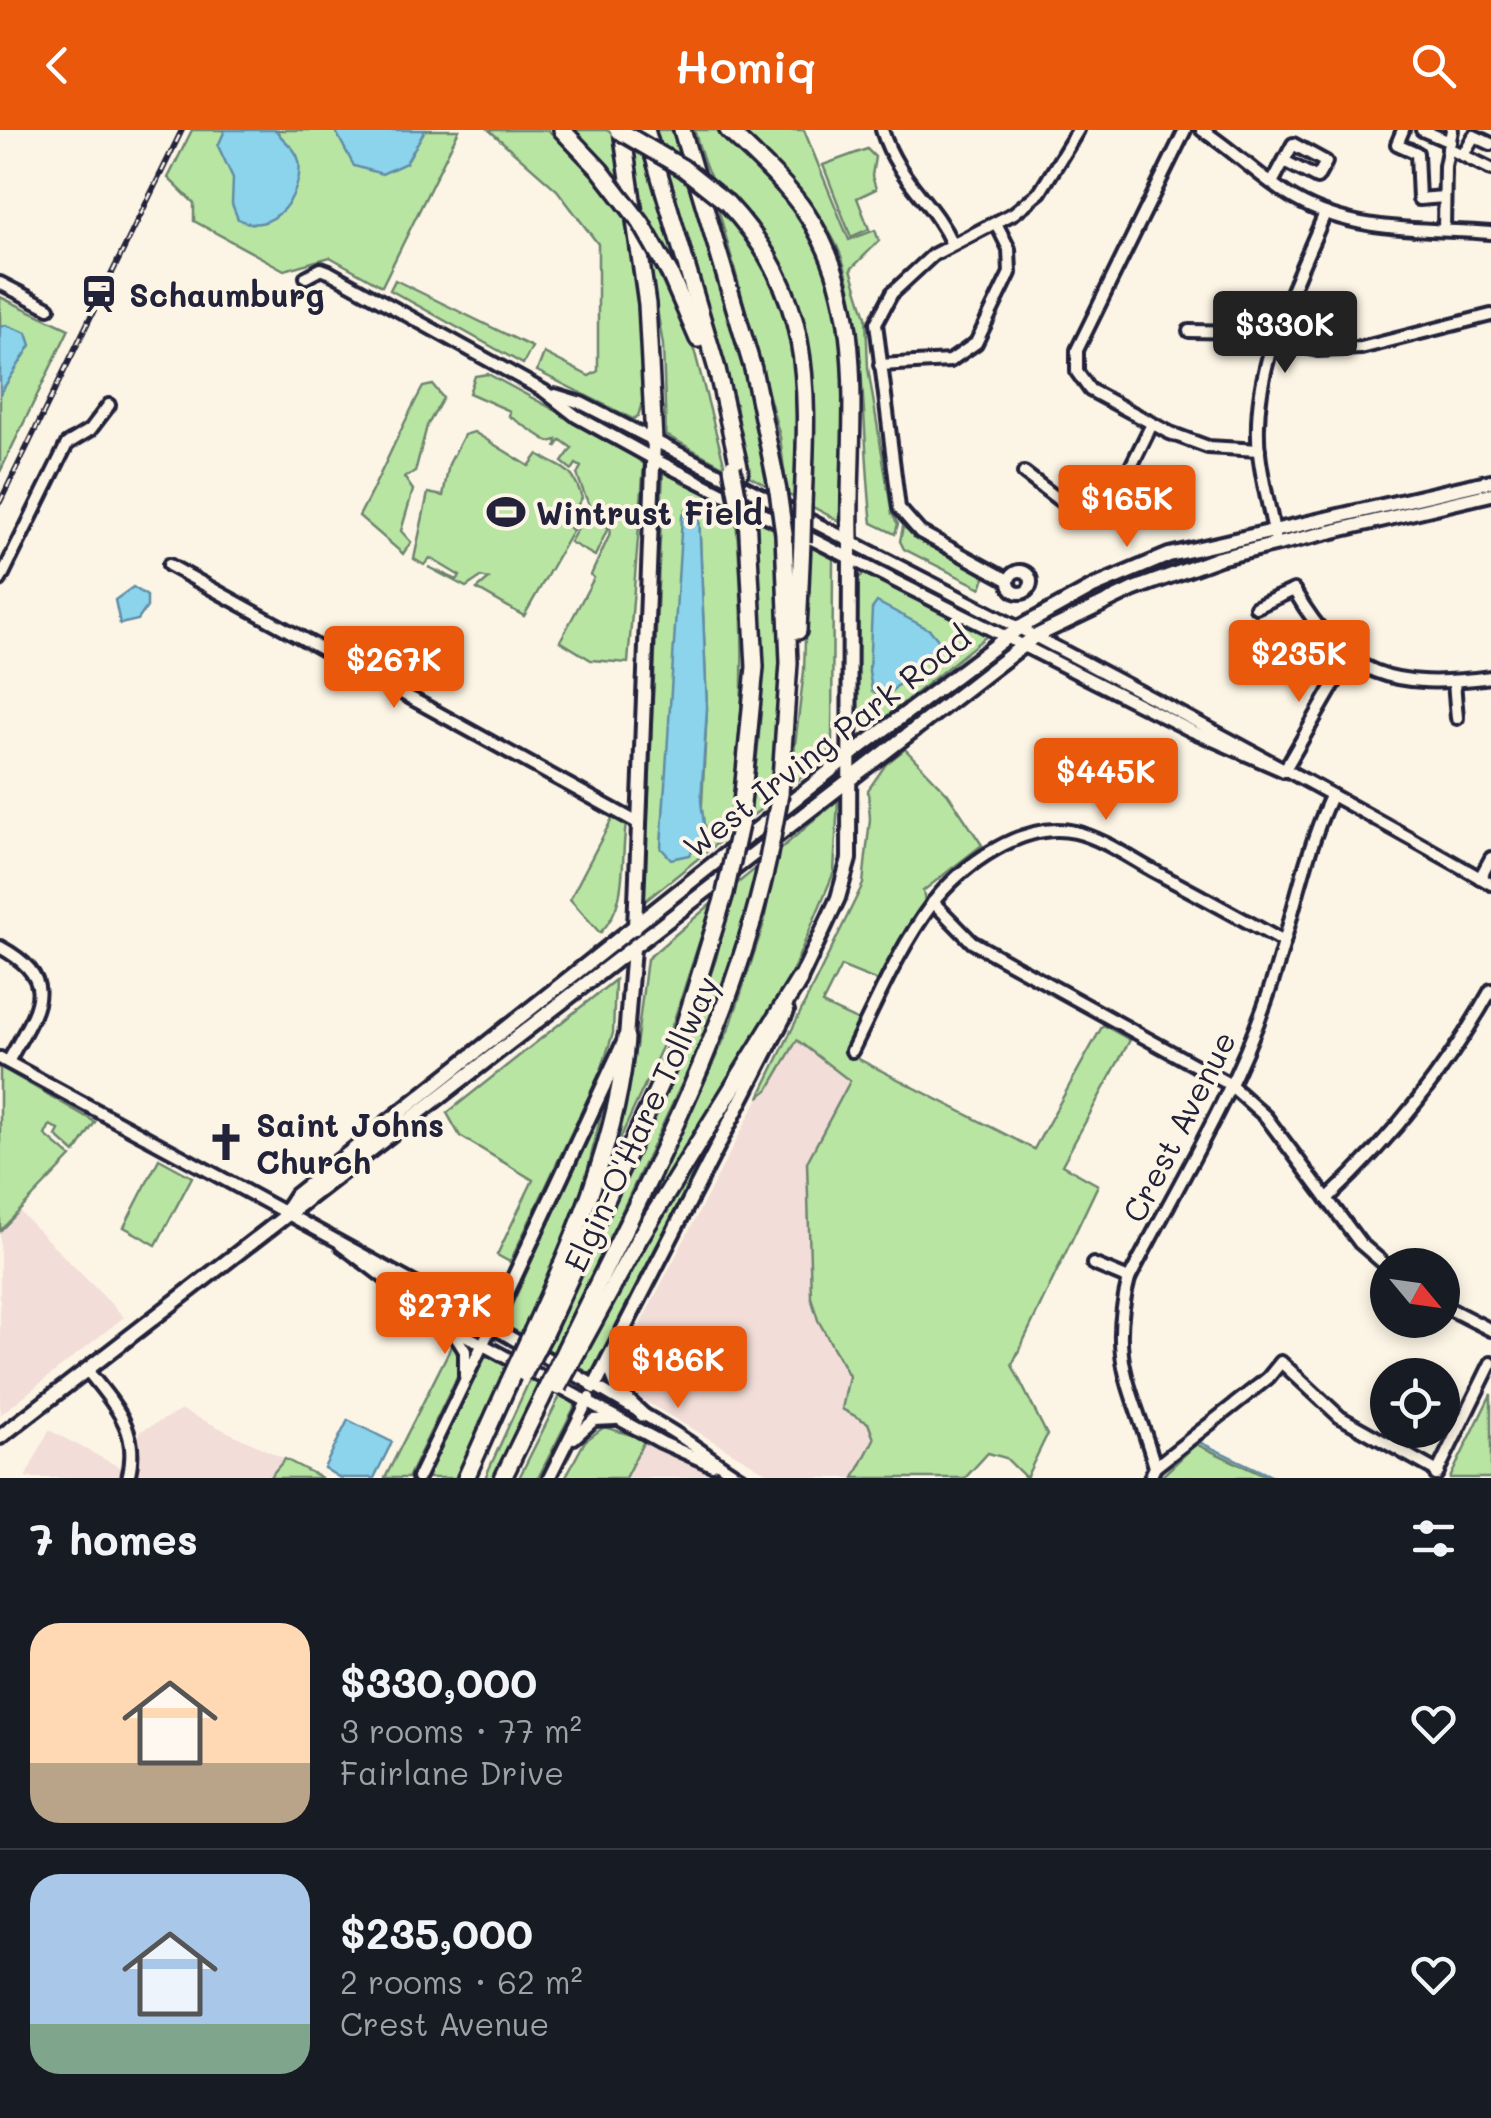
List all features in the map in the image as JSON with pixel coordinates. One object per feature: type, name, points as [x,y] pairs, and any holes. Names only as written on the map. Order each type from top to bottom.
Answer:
[{"type":"highway","points":[[562,130],[600,170],[640,223],[670,274],[703,354],[736,469]]},
{"type":"highway","points":[[620,130],[683,168],[727,203],[766,251],[796,318],[806,376],[804,504],[795,688],[788,714]]},
{"type":"highway","points":[[620,130],[647,304],[653,449]]},
{"type":"highway","name":"Elgin-O'Hare Tollway","points":[[474,1478],[513,1384],[679,1043],[725,893],[740,825],[754,686],[751,555],[717,369],[646,130]]},
{"type":"highway","name":"Elgin-O'Hare Tollway","points":[[507,1478],[571,1351],[715,1036],[748,945],[780,794],[788,714],[784,534],[778,491],[753,369],[682,130]]},
{"type":"highway","points":[[728,130],[796,199],[836,269],[850,347],[850,547]]},
{"type":"highway","points":[[571,1351],[799,980]]},
{"type":"highway","points":[[538,1333],[583,1215],[625,1062],[626,1038]]},
{"type":"highway","points":[[466,1478],[513,1384]]},
{"type":"main road","points":[[490,1330],[626,1038],[635,925],[653,449]]},
{"type":"main road","name":"West Irving Park Road","points":[[284,1214],[296,1195],[849,756],[1018,628],[1093,588],[1169,555],[1491,481]]},
{"type":"main road","name":"West Irving Park Road","points":[[0,1437],[1034,637],[1176,572],[1276,543],[1491,494]]},
{"type":"main road","points":[[594,1387],[799,980],[846,870],[850,547]]},
{"type":"main road","points":[[462,1314],[482,1314],[507,1293]]},
{"type":"main road","points":[[608,1362],[620,1393],[644,1415]]},
{"type":"street","points":[[882,130],[892,161],[952,244]]},
{"type":"street","points":[[1008,580],[920,532],[900,508],[876,322],[892,293],[952,244],[996,223],[1046,185],[1078,130]]},
{"type":"street","points":[[1185,130],[1077,350],[1077,372],[1090,390],[1152,424],[1208,447],[1259,450]]},
{"type":"street","points":[[1202,130],[1272,183],[1325,214],[1374,227],[1491,233]]},
{"type":"street","points":[[1403,130],[1397,144],[1417,153],[1419,199],[1444,197]]},
{"type":"street","points":[[1422,130],[1450,140],[1463,155],[1491,169]]},
{"type":"street","points":[[1463,155],[1474,136],[1491,144]]},
{"type":"street","points":[[1444,230],[1450,140]]},
{"type":"street","points":[[1272,183],[1284,161]]},
{"type":"street","points":[[1276,543],[1259,450],[1259,399],[1274,338],[1325,214]]},
{"type":"street","points":[[880,366],[950,361],[976,343],[1008,280],[1012,263],[996,223]]},
{"type":"street","points":[[306,277],[321,269],[329,272],[544,391],[581,403],[653,449],[1018,628],[1486,881],[1491,858]]},
{"type":"street","points":[[0,283],[49,308]]},
{"type":"street","points":[[1189,332],[1274,338],[1318,350],[1361,348],[1491,315]]},
{"type":"street","points":[[0,580],[68,444],[90,430],[108,405]]},
{"type":"street","points":[[1108,511],[1152,424]]},
{"type":"street","points":[[1024,473],[1081,513],[1094,517],[1108,511],[1142,516],[1160,510],[1182,493]]},
{"type":"street","points":[[850,547],[1021,646],[1284,771]]},
{"type":"street","points":[[169,565],[638,823]]},
{"type":"street","points":[[1256,608],[1294,590],[1318,631],[1348,660],[1412,683],[1491,677]]},
{"type":"street","points":[[1284,771],[1348,660]]},
{"type":"street","points":[[1454,682],[1457,718]]},
{"type":"street","name":"Crest Avenue","points":[[1152,1473],[1120,1360],[1118,1322],[1130,1279],[1229,1084],[1269,992],[1313,836],[1332,796]]},
{"type":"street","points":[[852,1051],[933,902],[972,866],[1011,842],[1048,830],[1076,832],[1284,942]]},
{"type":"street","points":[[933,902],[972,942],[1229,1084],[1266,1118],[1370,1252]]},
{"type":"street","points":[[0,947],[26,961],[40,986],[37,1006],[4,1060],[338,1241],[644,1415],[738,1477]]},
{"type":"street","points":[[1327,1199],[1386,1144],[1460,1045],[1491,990]]},
{"type":"street","points":[[338,1241],[355,1259],[445,1324],[618,1419],[738,1477]]},
{"type":"street","points":[[1092,1264],[1130,1279]]},
{"type":"street","points":[[1460,1314],[1491,1330]]},
{"type":"street","points":[[445,1324],[465,1351],[462,1386]]},
{"type":"street","points":[[418,1478],[490,1330]]},
{"type":"street","points":[[1152,1473],[1268,1378],[1281,1362],[1340,1417],[1436,1475],[1491,1364]]},
{"type":"street","points":[[86,1370],[131,1431],[134,1455],[128,1478]]},
{"type":"street","points":[[549,1478],[594,1387]]},
{"type":"street","points":[[561,1454],[594,1420],[618,1419]]},
{"type":"shaded area","points":[[797,1040],[850,1081],[807,1162],[811,1297],[818,1320],[849,1376],[842,1409],[868,1423],[875,1440],[854,1478],[776,1478],[643,1400],[622,1381],[618,1367],[759,1097],[768,1090]]},
{"type":"shaded area","points":[[18,1210],[124,1317],[0,1415],[0,1228]]},
{"type":"shaded area","points":[[182,1410],[285,1459],[269,1478],[25,1478],[49,1430],[123,1469],[141,1431]]},
{"type":"shaded area","points":[[645,1439],[716,1478],[625,1478]]},
{"type":"green space","points":[[192,130],[459,130],[382,286],[330,257],[284,270],[194,221],[194,203],[168,178]]},
{"type":"green space","points":[[489,130],[548,130],[617,201],[631,228],[645,393],[638,416],[633,419],[537,371],[544,353],[589,376],[598,371],[598,244],[557,190]]},
{"type":"green space","points":[[571,130],[606,130],[616,135],[627,194]]},
{"type":"green space","points":[[627,130],[638,130],[686,293],[642,214]]},
{"type":"green space","points":[[656,130],[674,130],[747,374],[772,488],[747,475],[736,405]]},
{"type":"green space","points":[[694,130],[718,130],[772,182],[812,236],[828,274],[843,355],[841,522],[813,507],[811,502],[812,375],[802,314],[792,284],[771,244],[709,174]]},
{"type":"green space","points":[[742,130],[804,130],[849,240],[875,230],[879,241],[851,269],[866,317],[868,368],[892,514],[898,524],[895,534],[872,523],[858,338],[853,302],[835,242],[792,183]]},
{"type":"green space","points":[[867,149],[875,157],[872,176],[876,189],[857,198],[869,229],[851,237],[823,165]]},
{"type":"green space","points":[[717,204],[768,274],[783,308],[797,377],[797,499],[787,494],[780,437]]},
{"type":"green space","points":[[647,249],[695,353],[725,467],[666,435],[663,345]]},
{"type":"green space","points":[[395,280],[532,347],[523,364],[390,290]]},
{"type":"green space","points":[[0,297],[69,329],[0,472]]},
{"type":"green space","points":[[488,374],[623,447],[644,464],[628,663],[591,660],[560,641],[594,578],[591,575],[609,536],[612,519],[588,503],[577,474],[581,467],[576,464],[572,470],[562,462],[572,448],[561,440],[556,447],[557,440],[549,442],[509,416],[510,411],[469,393],[475,376]]},
{"type":"green space","points":[[433,385],[443,398],[427,426],[415,472],[404,477],[413,490],[401,531],[411,542],[403,554],[359,516],[423,387]]},
{"type":"green space","name":"Wintrust Field","points":[[474,432],[529,466],[538,454],[564,469],[574,479],[582,498],[565,525],[573,530],[524,616],[477,589],[489,579],[481,577],[466,587],[428,567],[457,580],[460,576],[430,558],[424,565],[414,559],[428,493],[443,496],[449,464],[464,435]]},
{"type":"green space","points":[[663,472],[735,509],[741,591],[741,711],[731,832],[644,902]],"holes":[[[685,510],[699,514],[707,709],[701,822],[661,848]]]},
{"type":"green space","points":[[587,512],[608,528],[595,556],[570,542]]},
{"type":"green space","points":[[754,519],[777,531],[784,654],[773,800],[747,820],[758,745],[762,670]]},
{"type":"green space","points":[[903,527],[985,577],[981,588],[904,549],[900,541]]},
{"type":"green space","points":[[808,546],[833,559],[832,746],[824,760],[790,786],[804,671]]},
{"type":"green space","points":[[868,571],[988,635],[870,730],[858,724],[857,579]]},
{"type":"green space","points":[[905,749],[948,794],[982,845],[923,891],[926,906],[880,982],[841,966],[822,1004],[861,1022],[845,1052],[1034,1149],[1103,1025],[1130,1040],[1062,1165],[1098,1185],[1012,1365],[1047,1435],[1026,1478],[1006,1458],[988,1453],[965,1478],[854,1478],[874,1439],[868,1423],[842,1409],[849,1376],[818,1320],[811,1297],[807,1162],[850,1081],[797,1040],[768,1090],[759,1097],[863,884],[870,819],[868,790],[886,764]]},
{"type":"green space","points":[[838,800],[834,872],[793,970],[773,1012],[641,1221],[731,1024],[763,926],[778,851]]},
{"type":"green space","points":[[613,817],[626,824],[622,882],[615,909],[600,933],[570,899]]},
{"type":"green space","points":[[761,864],[715,1013],[554,1356],[544,1351],[679,1066],[716,959],[733,887]]},
{"type":"green space","points":[[712,903],[673,1023],[598,1187],[636,1047],[647,959]]},
{"type":"green space","points":[[615,980],[613,1033],[602,1068],[510,1262],[497,1255],[533,1180],[460,1136],[447,1113]]},
{"type":"green space","points":[[0,1067],[95,1122],[75,1153],[56,1136],[59,1130],[50,1125],[45,1135],[71,1157],[0,1231]]},
{"type":"green space","points":[[742,1090],[590,1377],[575,1369],[648,1238]]},
{"type":"green space","points":[[605,1099],[580,1201],[523,1339],[502,1327]]},
{"type":"green space","points":[[159,1159],[192,1177],[156,1245],[124,1227]]},
{"type":"green space","points":[[453,1343],[460,1362],[457,1377],[408,1478],[385,1478]]},
{"type":"green space","points":[[485,1353],[510,1367],[458,1478],[426,1478]]},
{"type":"green space","points":[[530,1379],[540,1385],[495,1478],[485,1478]]},
{"type":"green space","points":[[561,1394],[577,1402],[538,1478],[519,1478]]},
{"type":"green space","points":[[1491,1394],[1491,1478],[1450,1478]]},
{"type":"green space","points":[[604,1427],[645,1439],[625,1478],[565,1478],[585,1441]]},
{"type":"green space","points":[[1196,1444],[1269,1478],[1160,1478]]},
{"type":"green space","points":[[285,1459],[322,1478],[269,1478]]},
{"type":"water","points":[[225,130],[276,130],[295,152],[299,161],[296,186],[284,209],[274,217],[251,223],[238,219],[232,204],[233,178],[218,146]]},
{"type":"water","points":[[335,130],[425,130],[406,163],[382,174],[354,166]]},
{"type":"water","points":[[6,325],[27,333],[31,345],[0,394],[0,327]]},
{"type":"water","points":[[690,505],[699,514],[707,709],[701,801],[705,832],[690,855],[671,859],[661,848],[682,517]]},
{"type":"water","points":[[133,587],[147,596],[147,607],[138,620],[120,624],[115,600]]},
{"type":"water","points":[[877,602],[930,630],[940,642],[891,692],[880,695],[872,691],[869,671],[872,609]]},
{"type":"water","points":[[348,1420],[392,1442],[374,1478],[340,1478],[324,1468]]},
{"type":"waterway","points":[[1199,1442],[1275,1478]]},
{"type":"railway","points":[[0,502],[182,130]]},
{"type":"place","name":"Schaumburg","points":[[99,294]]},
{"type":"place","name":"Wintrust Field","points":[[506,512]]},
{"type":"place","name":"Saint Johns Church","points":[[226,1142]]}]
